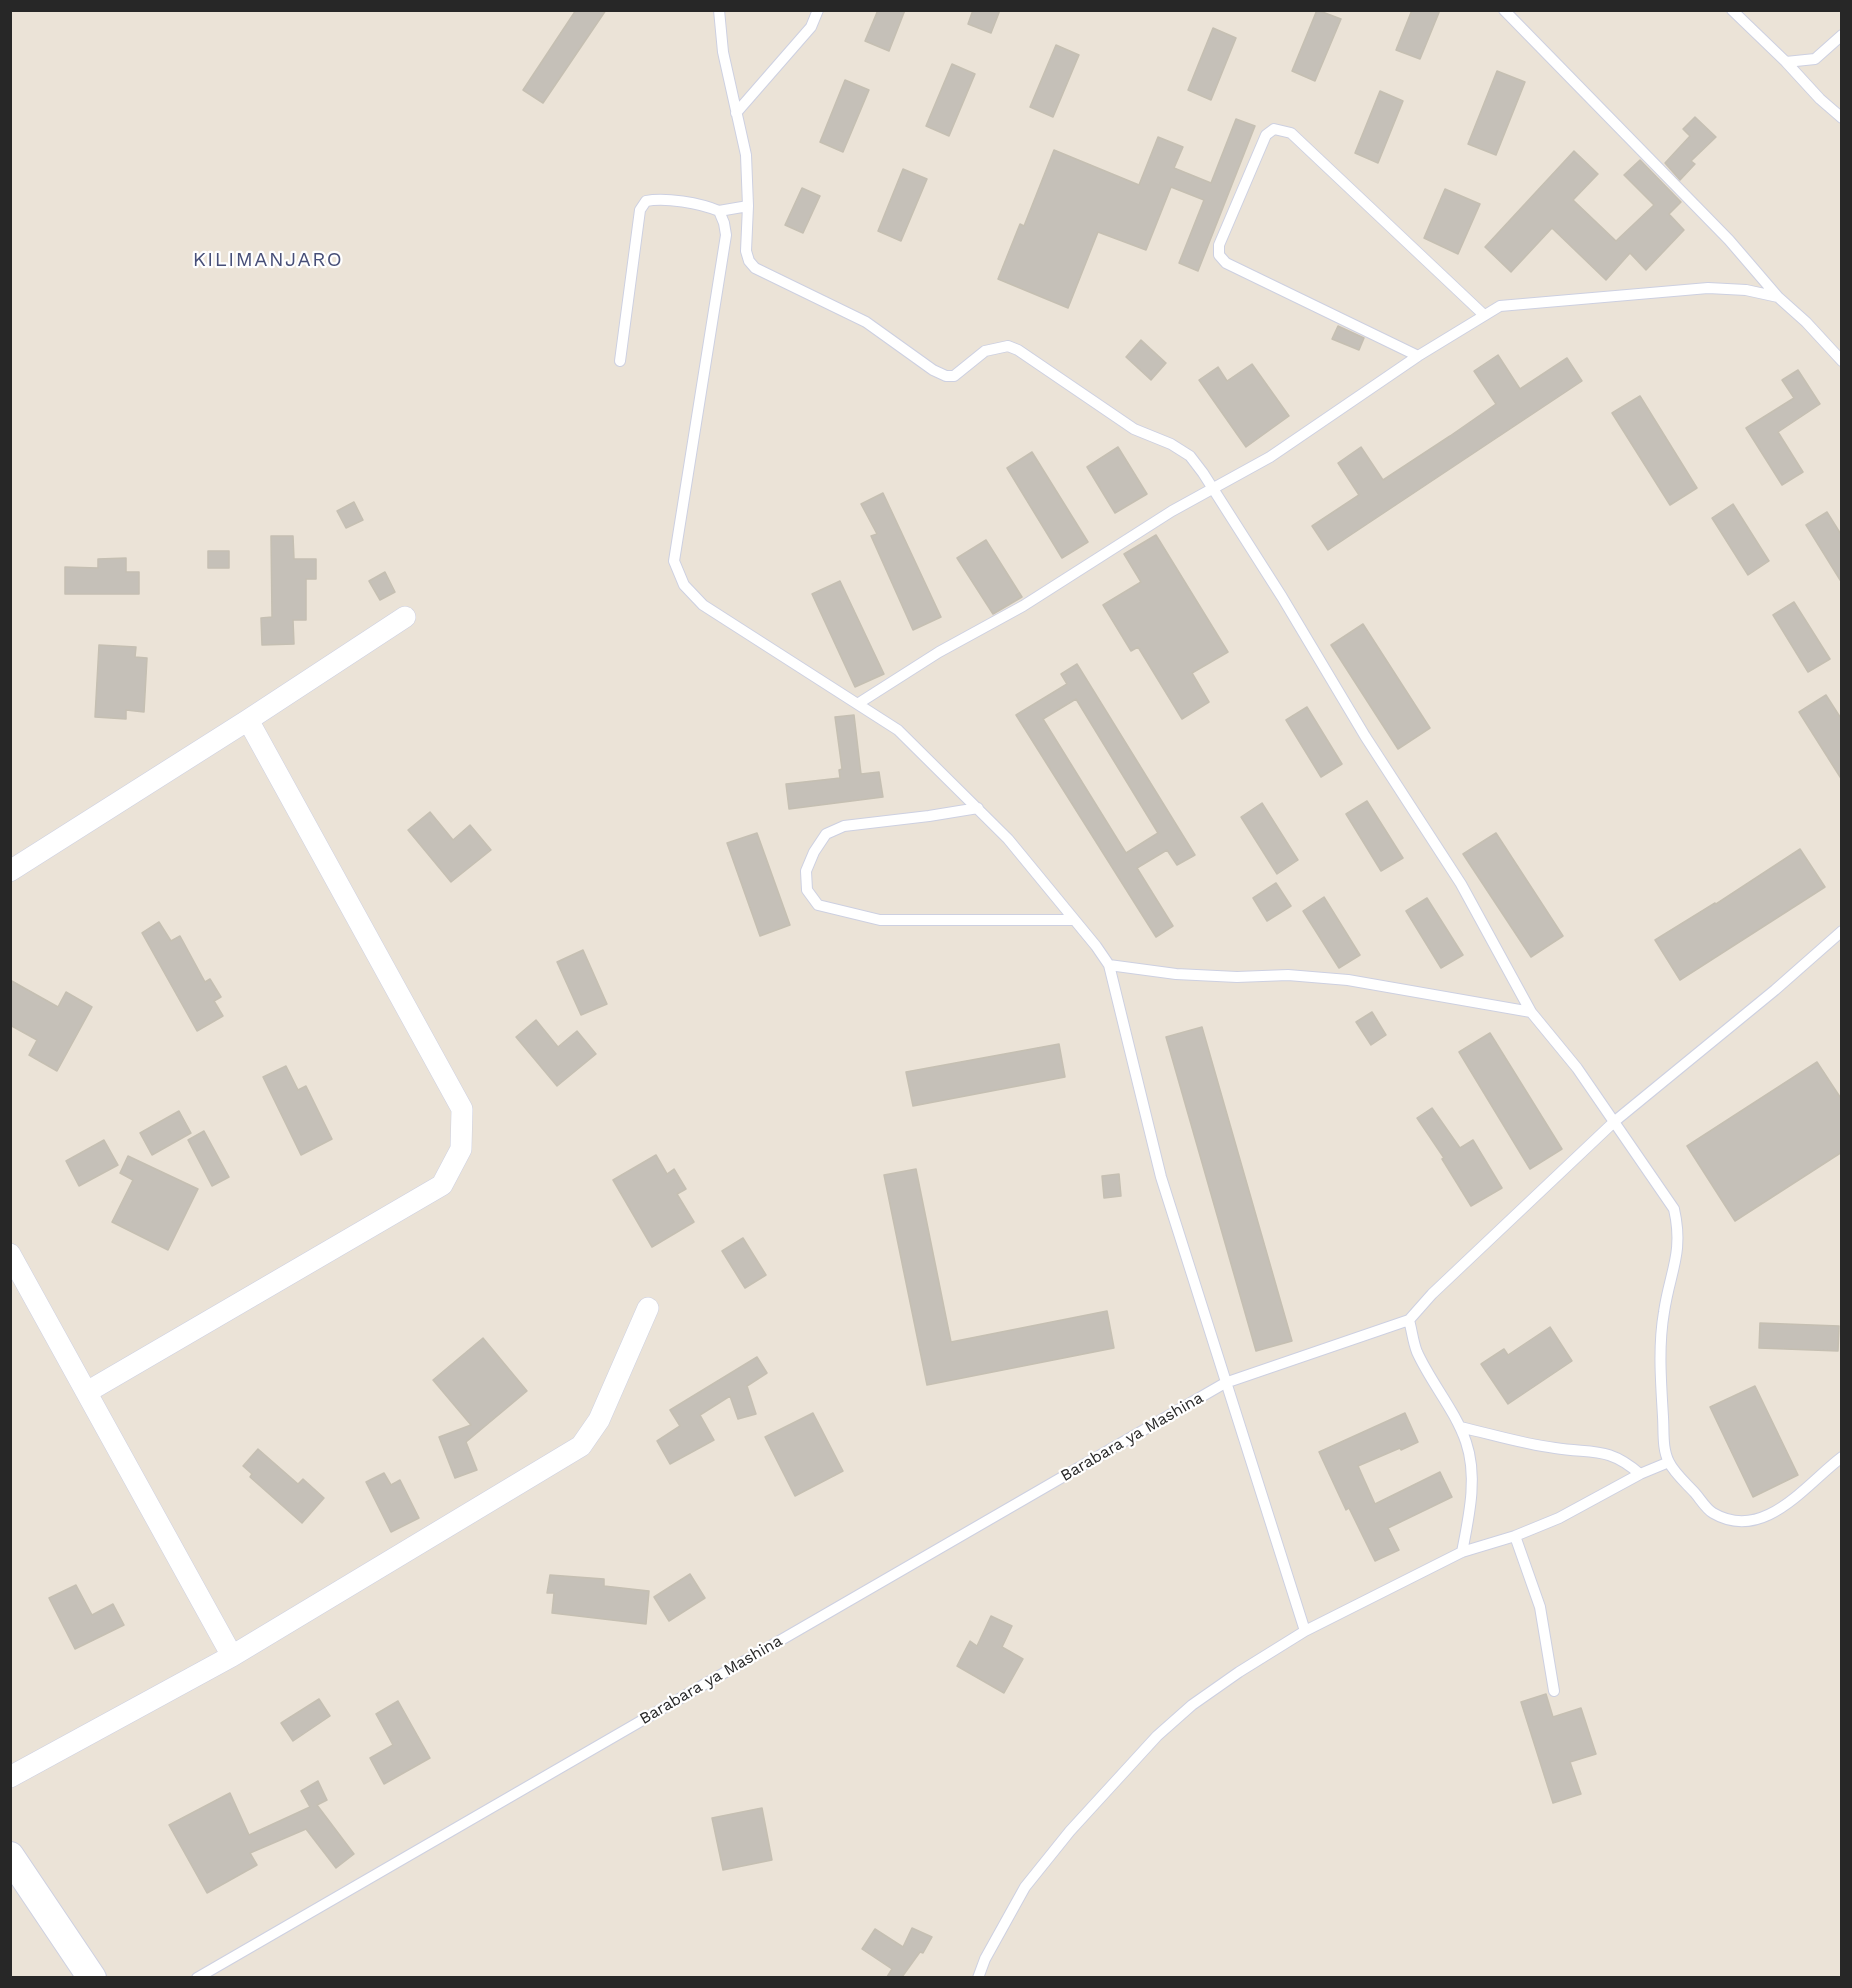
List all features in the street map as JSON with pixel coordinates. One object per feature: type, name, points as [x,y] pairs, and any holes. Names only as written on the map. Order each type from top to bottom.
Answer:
[{"type":"main road","points":[[10,1856],[92,1977]]},
{"type":"street","points":[[10,871],[405,617]]},
{"type":"street","points":[[87,1392],[442,1185],[462,1149],[462,1108],[248,720]]},
{"type":"street","points":[[10,1254],[232,1656]]},
{"type":"street","points":[[10,1777],[232,1656],[581,1446],[599,1420],[648,1308]]},
{"type":"lane","points":[[712,10],[719,15],[723,52],[746,155],[748,206],[746,251],[749,261],[755,268],[866,322],[933,370],[946,376],[954,376],[985,351],[1008,346],[1018,350],[1134,429],[1171,444],[1190,456],[1212,487],[1282,597],[1365,735],[1461,884],[1531,1012],[1577,1068],[1674,1209],[1678,1228],[1677,1256],[1664,1311],[1660,1354],[1664,1442],[1669,1462],[1711,1512],[1732,1519],[1756,1521],[1779,1509],[1842,1457]]},
{"type":"lane","points":[[736,113],[811,27],[818,10]]},
{"type":"lane","points":[[1504,10],[1729,240],[1778,297],[1806,322],[1842,361]]},
{"type":"lane","points":[[1732,10],[1786,62],[1820,99],[1842,118]]},
{"type":"lane","points":[[1786,62],[1815,58],[1842,35]]},
{"type":"lane","points":[[1418,356],[1226,262],[1219,255],[1219,245],[1266,135],[1274,129],[1291,133],[1484,315]]},
{"type":"lane","points":[[620,361],[640,210],[646,201],[657,199],[710,207],[719,211],[748,206]]},
{"type":"lane","points":[[719,211],[726,235],[674,561],[684,585],[703,605],[898,729],[1008,839],[1109,965],[1161,1177],[1305,1631]]},
{"type":"lane","points":[[859,704],[939,652],[1023,606],[1212,487],[1270,457],[1418,356],[1500,306],[1708,288],[1746,290],[1778,297]]},
{"type":"lane","points":[[978,808],[844,826],[826,834],[814,852],[806,871],[807,890],[818,905],[880,920],[1074,920]]},
{"type":"lane","points":[[1462,1552],[1472,1502],[1467,1443],[1416,1350],[1409,1320],[1432,1294],[1615,1121],[1775,990],[1842,931]]},
{"type":"lane","points":[[1109,965],[1176,974],[1238,977],[1288,975],[1348,980],[1531,1012]]},
{"type":"lane","name":"Barabara ya Mashina","points":[[197,1977],[1225,1383],[1409,1320]]},
{"type":"lane","points":[[1460,1427],[1554,1448],[1606,1453],[1624,1460],[1640,1474]]},
{"type":"lane","points":[[978,1977],[985,1959],[1025,1887],[1070,1831],[1157,1736],[1192,1705],[1239,1672],[1305,1631],[1462,1552],[1515,1536],[1559,1518],[1640,1474],[1669,1462]]},
{"type":"lane","points":[[1515,1536],[1540,1607],[1554,1691]]},
{"type":"building","points":[[576,10],[606,10],[543,103],[523,90]]},
{"type":"building","points":[[878,10],[905,10],[889,51],[865,41]]},
{"type":"building","points":[[973,10],[1000,10],[991,33],[968,24]]},
{"type":"building","points":[[1317,10],[1341,19],[1315,81],[1292,71]]},
{"type":"building","points":[[1412,10],[1440,10],[1420,59],[1396,50]]},
{"type":"building","points":[[1213,28],[1236,38],[1211,100],[1188,90]]},
{"type":"building","points":[[1056,45],[1079,55],[1053,117],[1030,107]]},
{"type":"building","points":[[952,64],[975,74],[949,136],[926,126]]},
{"type":"building","points":[[1497,71],[1525,82],[1496,155],[1468,144]]},
{"type":"building","points":[[845,80],[869,90],[843,152],[820,142]]},
{"type":"building","points":[[1380,91],[1403,101],[1378,163],[1355,153]]},
{"type":"building","points":[[1695,117],[1716,137],[1691,161],[1695,164],[1680,180],[1665,163],[1690,136],[1683,129]]},
{"type":"building","points":[[1236,119],[1255,126],[1198,271],[1179,263],[1204,200],[1171,187],[1146,250],[1098,232],[1068,308],[998,279],[1020,224],[1024,226],[1054,150],[1139,185],[1158,137],[1183,147],[1174,168],[1211,183]]},
{"type":"building","points":[[1574,151],[1598,174],[1573,200],[1616,241],[1654,205],[1624,175],[1640,160],[1681,202],[1669,214],[1684,230],[1646,270],[1630,253],[1606,280],[1552,228],[1511,272],[1485,247]]},
{"type":"building","points":[[903,169],[927,179],[901,241],[878,231]]},
{"type":"building","points":[[802,188],[820,196],[803,233],[785,225]]},
{"type":"building","points":[[1445,189],[1480,204],[1458,254],[1424,238]]},
{"type":"building","points":[[1338,326],[1364,338],[1359,350],[1332,339]]},
{"type":"building","points":[[1141,340],[1166,363],[1151,380],[1126,357]]},
{"type":"building","points":[[1498,355],[1520,389],[1567,358],[1582,381],[1328,550],[1312,526],[1359,495],[1338,463],[1361,447],[1383,480],[1450,436],[1496,404],[1474,371]]},
{"type":"building","points":[[1252,364],[1289,416],[1246,447],[1199,380],[1218,367],[1227,381]]},
{"type":"building","points":[[1798,370],[1820,404],[1778,432],[1803,472],[1782,485],[1746,428],[1794,398],[1782,380]]},
{"type":"building","points":[[1640,396],[1697,488],[1670,505],[1612,413]]},
{"type":"building","points":[[1118,447],[1147,494],[1115,513],[1087,467]]},
{"type":"building","points":[[1032,452],[1088,542],[1062,558],[1007,468]]},
{"type":"building","points":[[883,493],[941,617],[913,630],[871,536],[877,534],[861,504]]},
{"type":"building","points":[[354,502],[363,520],[346,528],[337,511]]},
{"type":"building","points":[[1733,504],[1769,561],[1748,575],[1712,518]]},
{"type":"building","points":[[1827,512],[1842,536],[1842,583],[1806,525]]},
{"type":"building","points":[[1156,535],[1228,652],[1192,673],[1209,702],[1182,719],[1138,647],[1131,651],[1103,605],[1141,582],[1124,554]]},
{"type":"building","points":[[271,536],[293,536],[294,559],[316,559],[316,579],[306,579],[306,620],[293,620],[294,644],[262,645],[261,618],[272,617]]},
{"type":"building","points":[[986,540],[1022,597],[993,614],[957,558]]},
{"type":"building","points":[[208,551],[229,551],[229,568],[208,568]]},
{"type":"building","points":[[126,558],[126,572],[139,572],[139,594],[65,594],[65,567],[98,568],[98,559]]},
{"type":"building","points":[[385,572],[395,592],[380,600],[369,581]]},
{"type":"building","points":[[840,581],[884,674],[855,687],[812,594]]},
{"type":"building","points":[[1794,602],[1830,659],[1808,672],[1773,615]]},
{"type":"building","points":[[1363,624],[1430,728],[1398,749],[1331,645]]},
{"type":"building","points":[[99,645],[136,647],[135,657],[147,658],[144,712],[126,710],[126,719],[95,717]]},
{"type":"building","points":[[1077,664],[1195,855],[1177,865],[1167,850],[1137,868],[1173,926],[1156,937],[1016,715],[1067,684],[1061,674]],"holes":[[[1076,699],[1158,833],[1126,853],[1043,719]]]},
{"type":"building","points":[[1826,695],[1842,720],[1842,780],[1799,712]]},
{"type":"building","points":[[1307,707],[1342,764],[1321,777],[1286,720]]},
{"type":"building","points":[[854,715],[861,774],[879,772],[883,797],[789,809],[786,784],[840,778],[839,770],[842,769],[835,717]]},
{"type":"building","points":[[1367,801],[1403,858],[1381,871],[1346,814]]},
{"type":"building","points":[[1262,803],[1298,860],[1277,874],[1241,817]]},
{"type":"building","points":[[430,812],[453,840],[470,825],[491,850],[451,882],[408,830]]},
{"type":"building","points":[[757,833],[790,925],[760,936],[727,843]]},
{"type":"building","points":[[1496,833],[1563,936],[1531,957],[1463,854]]},
{"type":"building","points":[[1800,849],[1825,887],[1680,980],[1655,940],[1716,904]]},
{"type":"building","points":[[1276,883],[1291,906],[1267,921],[1253,898]]},
{"type":"building","points":[[1324,897],[1360,955],[1339,968],[1303,911]]},
{"type":"building","points":[[1427,898],[1463,955],[1441,968],[1406,911]]},
{"type":"building","points":[[159,922],[171,941],[180,936],[205,982],[210,979],[221,997],[214,1001],[223,1016],[197,1031],[142,933]]},
{"type":"building","points":[[583,950],[607,1004],[581,1015],[557,962]]},
{"type":"building","points":[[10,980],[58,1007],[66,992],[92,1007],[57,1071],[29,1055],[37,1040],[10,1025]]},
{"type":"building","points":[[1372,1012],[1386,1035],[1371,1045],[1356,1022]]},
{"type":"building","points":[[536,1020],[558,1047],[577,1031],[596,1054],[557,1086],[516,1037]]},
{"type":"building","points":[[1202,1027],[1292,1341],[1256,1351],[1166,1037]]},
{"type":"building","points":[[1490,1033],[1562,1149],[1530,1169],[1459,1052]]},
{"type":"building","points":[[1059,1044],[1065,1077],[913,1106],[906,1072]]},
{"type":"building","points":[[1817,1062],[1842,1100],[1842,1152],[1735,1221],[1687,1146]]},
{"type":"building","points":[[286,1066],[298,1090],[306,1086],[332,1139],[301,1155],[263,1077]]},
{"type":"building","points":[[1432,1108],[1460,1148],[1473,1140],[1502,1188],[1471,1206],[1442,1159],[1444,1158],[1417,1118]]},
{"type":"building","points":[[179,1111],[191,1133],[152,1155],[140,1133]]},
{"type":"building","points":[[204,1131],[229,1177],[212,1186],[188,1140]]},
{"type":"building","points":[[104,1140],[118,1165],[79,1186],[66,1161]]},
{"type":"building","points":[[656,1155],[667,1174],[674,1169],[686,1189],[677,1194],[694,1222],[652,1247],[613,1180]]},
{"type":"building","points":[[128,1156],[198,1189],[168,1250],[112,1222],[133,1180],[120,1173]]},
{"type":"building","points":[[916,1169],[951,1342],[1107,1311],[1114,1348],[927,1385],[884,1175]]},
{"type":"building","points":[[1119,1174],[1121,1196],[1104,1198],[1102,1176]]},
{"type":"building","points":[[743,1238],[766,1275],[745,1288],[722,1251]]},
{"type":"building","points":[[1760,1323],[1839,1326],[1838,1351],[1759,1348]]},
{"type":"building","points":[[1550,1327],[1572,1361],[1508,1404],[1481,1364],[1504,1349],[1508,1355]]},
{"type":"building","points":[[483,1338],[527,1391],[466,1442],[477,1470],[455,1478],[439,1437],[471,1425],[433,1380]]},
{"type":"building","points":[[757,1357],[767,1373],[747,1386],[756,1414],[738,1419],[730,1396],[700,1415],[714,1440],[670,1464],[657,1441],[680,1426],[670,1410]]},
{"type":"building","points":[[1755,1386],[1798,1475],[1753,1497],[1710,1407]]},
{"type":"building","points":[[813,1413],[843,1471],[795,1496],[765,1437]]},
{"type":"building","points":[[1405,1413],[1418,1442],[1358,1466],[1375,1504],[1440,1472],[1452,1497],[1388,1528],[1399,1550],[1375,1561],[1349,1508],[1346,1510],[1319,1452]]},
{"type":"building","points":[[258,1449],[298,1484],[303,1479],[324,1498],[302,1523],[250,1477],[252,1474],[243,1466]]},
{"type":"building","points":[[384,1473],[391,1485],[400,1480],[419,1518],[391,1532],[366,1482]]},
{"type":"building","points":[[690,1574],[705,1598],[669,1621],[654,1597]]},
{"type":"building","points":[[550,1575],[604,1579],[604,1586],[649,1591],[646,1624],[552,1613],[554,1593],[547,1593]]},
{"type":"building","points":[[76,1585],[92,1615],[113,1604],[124,1625],[75,1649],[49,1598]]},
{"type":"building","points":[[991,1616],[1012,1626],[1002,1647],[1023,1659],[1004,1693],[957,1666],[970,1641],[977,1646]]},
{"type":"building","points":[[1546,1694],[1553,1717],[1581,1708],[1596,1754],[1570,1762],[1581,1794],[1553,1803],[1521,1702]]},
{"type":"building","points":[[319,1699],[330,1716],[293,1741],[281,1723]]},
{"type":"building","points":[[398,1701],[430,1758],[384,1784],[370,1758],[393,1745],[376,1714]]},
{"type":"building","points":[[318,1781],[327,1800],[317,1805],[354,1854],[336,1868],[306,1829],[250,1853],[257,1865],[207,1893],[169,1825],[230,1793],[249,1835],[310,1807],[301,1791]]},
{"type":"building","points":[[762,1808],[772,1860],[723,1870],[712,1818]]},
{"type":"building","points":[[912,1928],[932,1937],[923,1953],[920,1952],[902,1977],[887,1977],[892,1969],[862,1949],[875,1929],[903,1947]]},
{"type":"district","name":"KILIMANJARO","points":[[268,260]]}]
